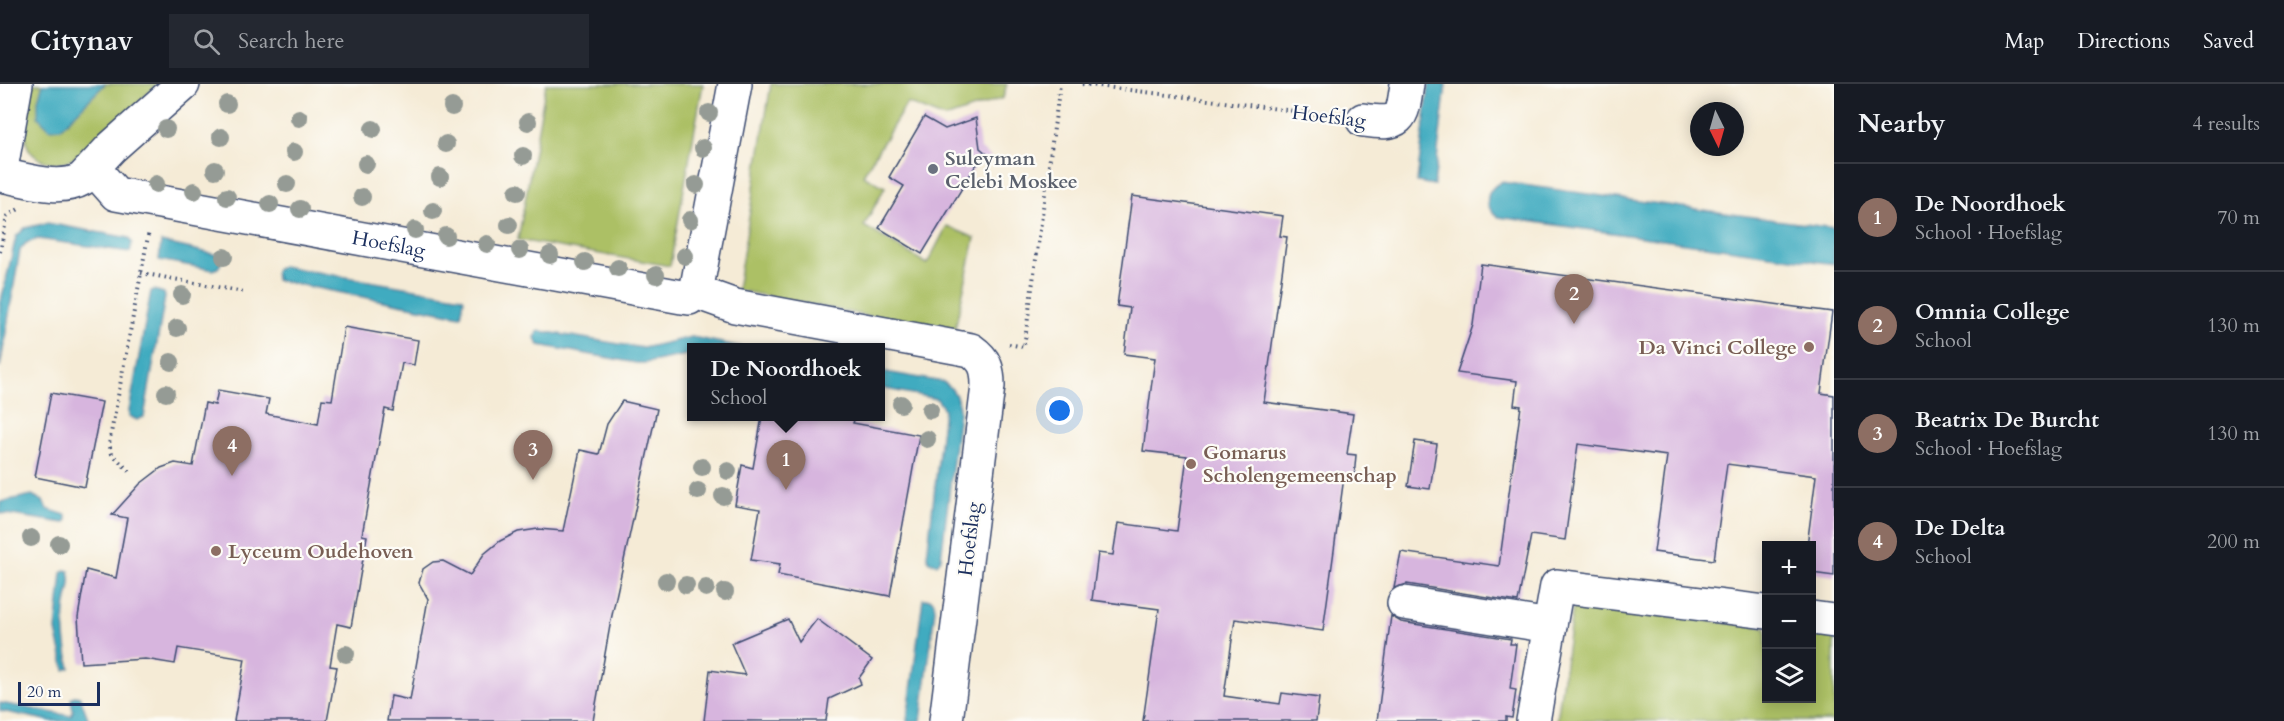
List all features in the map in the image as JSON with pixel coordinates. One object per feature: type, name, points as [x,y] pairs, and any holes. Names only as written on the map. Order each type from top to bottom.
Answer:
[{"type":"street","points":[[16,84],[0,174],[69,185],[82,179],[112,147],[183,84]]},
{"type":"street","points":[[696,292],[735,84]]},
{"type":"street","name":"Hoefslag","points":[[1374,127],[1398,117],[1404,108],[1407,84]]},
{"type":"street","name":"Hoefslag","points":[[93,168],[116,194],[154,202],[682,297],[689,298],[696,292],[735,306],[971,350],[982,359],[988,371],[988,386],[946,721]]},
{"type":"street","points":[[1533,721],[1557,586],[1762,611]]},
{"type":"street","points":[[1404,603],[1550,626]]},
{"type":"street","points":[[1816,619],[1834,621]]},
{"type":"path","points":[[982,359],[1003,343],[1024,347],[1060,84]]},
{"type":"path","name":"Hoefslag","points":[[1082,84],[1374,127]]},
{"type":"path","points":[[129,471],[112,454],[109,444],[154,202]]},
{"type":"path","points":[[141,273],[244,292]]},
{"type":"green space","points":[[33,84],[43,84],[38,100],[61,128],[105,84],[158,84],[124,116],[105,140],[99,135],[75,158],[53,163],[36,157],[27,145],[26,123]]},
{"type":"green space","points":[[546,84],[703,84],[670,266],[518,240]]},
{"type":"green space","points":[[771,84],[1007,84],[1003,98],[945,118],[907,103],[863,175],[885,187],[864,226],[927,264],[947,226],[975,238],[954,333],[737,290]]},
{"type":"green space","points":[[1573,606],[1762,627],[1762,703],[1816,703],[1816,632],[1834,634],[1834,721],[1557,721]]},
{"type":"water","points":[[43,84],[105,84],[61,128],[50,129],[38,117],[38,100]]},
{"type":"water","points":[[1429,84],[1446,84],[1434,185],[1417,182]]},
{"type":"water","points":[[1501,182],[1834,228],[1834,264],[1499,217],[1490,209],[1488,199],[1491,190]]},
{"type":"water","points":[[47,223],[129,238],[132,243],[130,252],[38,239],[26,243],[20,250],[0,367],[0,305],[16,237],[25,228]]},
{"type":"water","points":[[161,242],[217,255],[221,263],[213,270],[159,260]]},
{"type":"water","points":[[282,266],[462,297],[464,299],[461,316],[276,280],[275,270]]},
{"type":"water","points":[[151,291],[164,293],[165,297],[144,417],[137,420],[129,416],[129,411]]},
{"type":"water","points":[[537,332],[643,348],[692,337],[722,343],[687,343],[687,355],[636,363],[539,345],[535,338]]},
{"type":"water","points":[[885,372],[943,382],[951,388],[957,399],[959,412],[941,559],[937,564],[930,562],[927,556],[944,409],[937,399],[885,389]]},
{"type":"water","points":[[32,495],[43,501],[47,509],[66,515],[67,520],[64,523],[0,513],[0,502]]},
{"type":"water","points":[[65,570],[69,571],[70,580],[64,624],[70,668],[65,670],[56,630],[62,573]]},
{"type":"water","points":[[923,599],[931,599],[935,609],[921,721],[907,721]]},
{"type":"water","points":[[74,696],[80,697],[89,721],[51,721],[0,711],[0,703],[71,716],[73,711],[71,699]]},
{"type":"building","name":"Suleyman Celebi Moskee","points":[[924,117],[945,129],[976,118],[980,148],[991,157],[976,165],[922,254],[879,228],[904,186],[889,177]]},
{"type":"building","points":[[1132,196],[1283,216],[1280,236],[1287,237],[1264,402],[1353,414],[1347,454],[1356,455],[1354,478],[1344,477],[1323,631],[1235,619],[1224,696],[1280,704],[1282,693],[1319,698],[1316,721],[1143,721],[1159,609],[1092,600],[1098,553],[1113,555],[1118,523],[1177,531],[1187,456],[1143,451],[1155,358],[1124,354],[1130,308],[1117,306]]},
{"type":"building","points":[[1481,264],[1832,312],[1821,393],[1834,395],[1834,576],[1816,574],[1816,541],[1808,541],[1816,476],[1727,464],[1714,560],[1654,552],[1667,456],[1578,444],[1565,540],[1531,535],[1518,602],[1407,584],[1394,588],[1401,552],[1499,566],[1521,406],[1514,405],[1517,381],[1457,373],[1473,325]]},
{"type":"building","points":[[344,327],[418,340],[414,365],[402,363],[393,411],[385,409],[362,535],[367,536],[351,627],[337,624],[330,666],[337,667],[327,721],[234,721],[245,659],[178,648],[175,664],[145,659],[81,663],[78,617],[86,570],[116,578],[127,518],[112,515],[140,484],[161,468],[175,463],[193,466],[205,403],[215,405],[218,390],[269,399],[266,414],[318,424],[322,399],[332,400]]},
{"type":"building","points":[[51,393],[102,402],[85,487],[35,477]]},
{"type":"building","points":[[622,401],[657,409],[611,620],[593,721],[387,721],[391,696],[410,700],[428,599],[419,583],[423,569],[433,562],[443,561],[470,575],[484,554],[500,541],[518,532],[538,529],[563,531],[580,450],[599,454],[607,424]]},
{"type":"building","points":[[761,421],[854,421],[853,423],[919,435],[890,596],[778,575],[780,564],[751,560],[760,509],[735,505],[742,465],[753,468]]},
{"type":"building","points":[[1415,441],[1437,444],[1430,489],[1408,486]]},
{"type":"building","points":[[1391,616],[1401,622],[1511,639],[1510,644],[1516,644],[1510,689],[1516,690],[1512,718],[1506,717],[1506,721],[1377,721]]},
{"type":"building","points":[[788,619],[799,642],[817,619],[872,660],[859,678],[861,684],[829,699],[826,721],[704,721],[710,670],[745,675],[731,643]]},
{"type":"place","name":"Suleyman Celebi Moskee","points":[[933,169]]},
{"type":"place","name":"Omnia College","points":[[1574,324]]},
{"type":"place","name":"Da Vinci College","points":[[1809,347]]},
{"type":"place","name":"Gomarus Scholengemeenschap","points":[[1191,464]]},
{"type":"place","name":"De Delta","points":[[232,476]]},
{"type":"place","name":"Beatrix De Burcht","points":[[533,480]]},
{"type":"place","name":"De Noordhoek","points":[[786,490]]},
{"type":"place","name":"Lyceum Oudehoven","points":[[216,551]]}]
